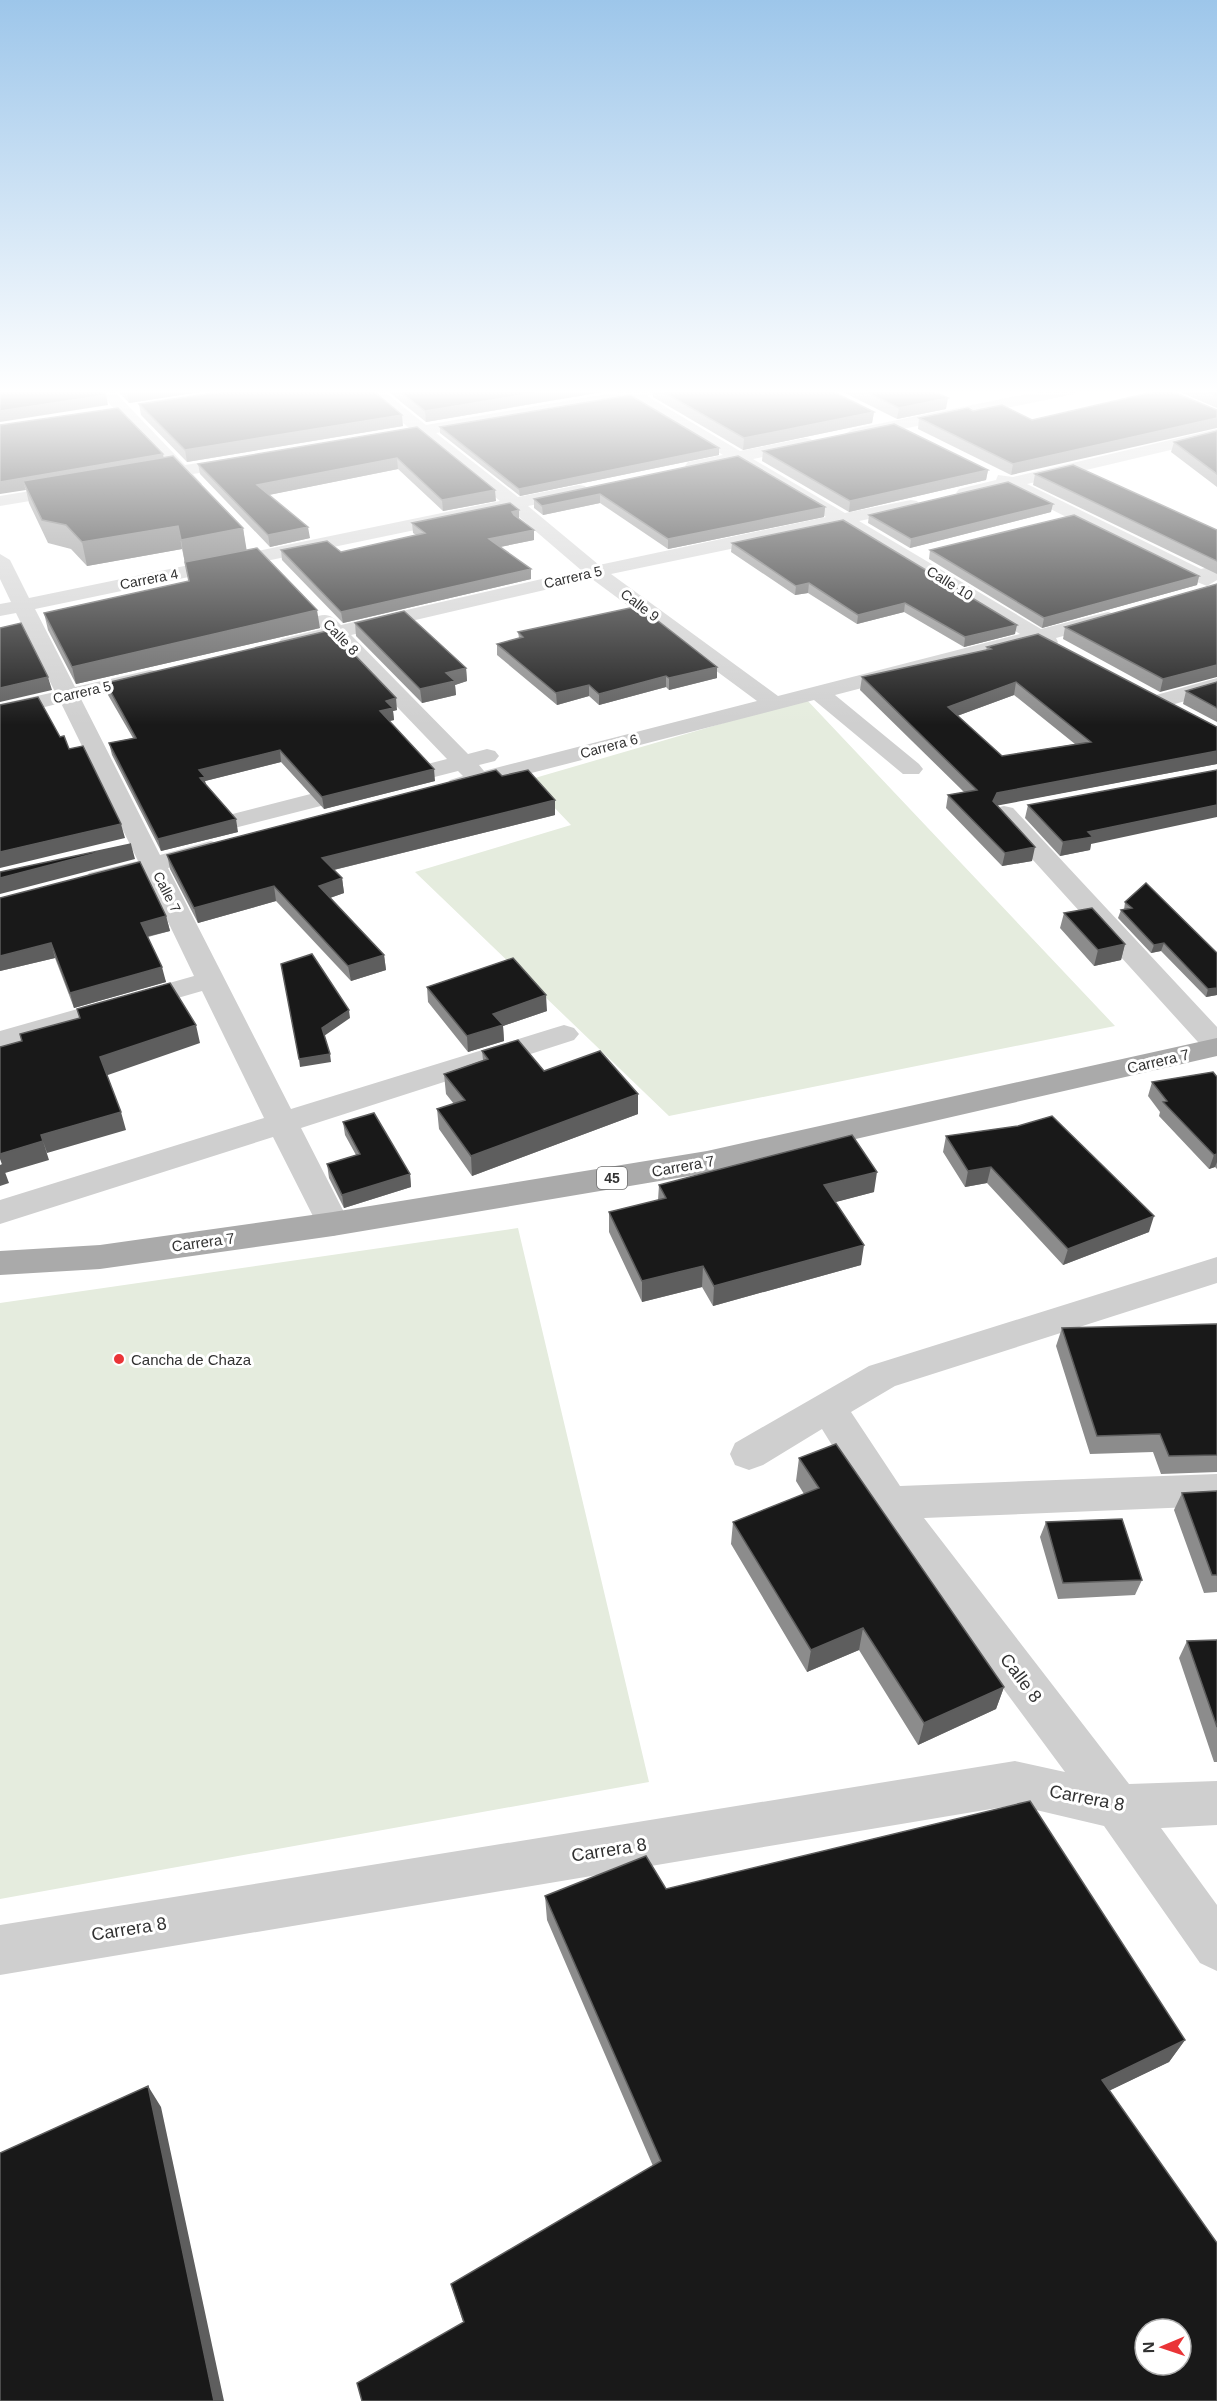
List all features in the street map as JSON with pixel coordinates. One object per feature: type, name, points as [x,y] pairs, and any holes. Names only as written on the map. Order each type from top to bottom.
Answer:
[{"type":"main road","name":"Carrera 7","points":[[0,1263],[100,1257],[333,1224],[707,1162],[1217,1046]]},
{"type":"street","name":"Calle 9","points":[[511,501],[595,572],[763,696]]},
{"type":"street","name":"Carrera 4","points":[[11,607],[529,501]]},
{"type":"street","name":"Calle 10","points":[[815,501],[1019,626],[1068,653]]},
{"type":"street","name":"Carrera 5","points":[[266,648],[595,572],[928,501]]},
{"type":"street","points":[[1050,501],[1212,580]]},
{"type":"street","points":[[1044,523],[1078,514]]},
{"type":"street","points":[[247,539],[279,573]]},
{"type":"street","points":[[907,556],[930,550]]},
{"type":"street","name":"Calle 7","points":[[0,560],[11,607],[68,695],[139,853],[211,980],[333,1224]]},
{"type":"street","points":[[1150,606],[1212,580]]},
{"type":"street","name":"Carrera 6","points":[[139,853],[480,780],[763,696],[1019,626],[1212,580]]},
{"type":"street","name":"Carrera 6","points":[[76,884],[139,853],[462,763],[763,696],[818,692],[1039,637],[1126,601]]},
{"type":"street","name":"Calle 8","points":[[312,607],[480,780]]},
{"type":"street","name":"Carrera 5","points":[[0,711],[173,670]]},
{"type":"street","points":[[1156,702],[1217,685]]},
{"type":"street","points":[[1137,691],[1177,713]]},
{"type":"street","points":[[818,692],[911,769]]},
{"type":"street","points":[[1027,809],[1004,813],[1217,1046]]},
{"type":"street","points":[[0,1040],[211,980]]},
{"type":"street","points":[[0,1212],[564,1034]]},
{"type":"street","points":[[749,1454],[882,1376],[1217,1270]]},
{"type":"street","name":"Calle 8","points":[[828,1407],[890,1503],[1118,1807],[1217,1946]]},
{"type":"street","points":[[890,1503],[1217,1490]]},
{"type":"street","name":"Carrera 8","points":[[0,1950],[1015,1783],[1118,1807],[1217,1803]]},
{"type":"shaded area","points":[[806,699],[1115,1026],[669,1116],[415,872],[571,825],[528,780]]},
{"type":"shaded area","points":[[518,1228],[649,1782],[0,1899],[0,1303]]},
{"type":"building","points":[[33,501],[217,501],[243,528],[181,540],[178,526],[82,542],[66,525],[42,520]]},
{"type":"building","points":[[235,501],[276,501],[308,527],[268,535]]},
{"type":"building","points":[[536,501],[566,501],[542,506]]},
{"type":"building","points":[[611,501],[815,501],[825,507],[668,539]]},
{"type":"building","points":[[928,501],[1047,501],[1053,504],[911,539],[869,515]]},
{"type":"building","points":[[1092,501],[1153,501],[1217,530],[1217,561]]},
{"type":"building","points":[[510,503],[519,510],[512,512],[514,515],[534,530],[489,539],[531,569],[341,612],[281,550],[327,541],[341,552],[425,533],[412,523]]},
{"type":"building","points":[[1074,515],[1199,576],[1044,618],[930,550]]},
{"type":"building","points":[[843,520],[1017,625],[965,637],[905,603],[858,615],[809,583],[796,586],[732,543]]},
{"type":"building","points":[[257,548],[317,610],[72,667],[44,613],[189,581],[185,562]]},
{"type":"building","points":[[1217,584],[1217,665],[1163,679],[1065,627]]},
{"type":"building","points":[[639,606],[717,667],[669,678],[666,676],[599,694],[589,685],[556,693],[497,644],[523,637],[518,632]]},
{"type":"building","points":[[404,611],[466,668],[446,673],[455,681],[420,689],[355,623]]},
{"type":"building","points":[[21,623],[48,677],[0,688],[0,628]]},
{"type":"building","points":[[331,630],[396,698],[386,701],[393,708],[380,711],[434,769],[322,797],[280,750],[199,770],[205,777],[200,778],[236,819],[158,839],[109,743],[136,738],[106,683]]},
{"type":"building","points":[[1038,634],[1217,727],[1217,751],[997,793],[993,801],[1035,847],[1005,853],[948,795],[977,790],[862,677],[991,649],[987,647]],"holes":[[[1016,682],[1091,742],[1002,756],[948,707]]]},
{"type":"building","points":[[1217,682],[1217,708],[1186,691]]},
{"type":"building","points":[[38,697],[60,737],[64,736],[69,749],[83,746],[121,824],[0,852],[0,705]]},
{"type":"building","points":[[496,770],[502,776],[528,770],[555,800],[322,858],[342,878],[319,886],[384,955],[348,966],[274,886],[194,908],[167,855]]},
{"type":"building","points":[[1217,770],[1217,805],[1088,832],[1093,837],[1063,842],[1028,805]]},
{"type":"building","points":[[131,844],[0,878],[0,872]]},
{"type":"building","points":[[140,862],[166,916],[141,923],[162,967],[70,993],[51,943],[0,956],[0,898]]},
{"type":"building","points":[[1146,883],[1217,953],[1217,988],[1208,989],[1164,943],[1154,945],[1121,910],[1132,908],[1125,902]]},
{"type":"building","points":[[1092,908],[1125,944],[1098,950],[1064,913]]},
{"type":"building","points":[[312,954],[349,1010],[322,1028],[330,1054],[299,1059],[281,964]]},
{"type":"building","points":[[513,958],[546,995],[493,1014],[503,1025],[467,1036],[427,987]]},
{"type":"building","points":[[170,983],[196,1025],[100,1057],[121,1112],[41,1135],[43,1141],[0,1154],[0,1047],[22,1041],[20,1034],[80,1018],[77,1009]]},
{"type":"building","points":[[518,1040],[544,1071],[600,1051],[638,1094],[471,1156],[437,1109],[465,1100],[444,1074],[488,1059],[482,1051]]},
{"type":"building","points":[[1213,1072],[1217,1077],[1217,1154],[1214,1155],[1163,1102],[1167,1101],[1152,1082]]},
{"type":"building","points":[[374,1113],[410,1174],[342,1195],[327,1164],[360,1154],[343,1122]]},
{"type":"building","points":[[1052,1116],[1154,1216],[1068,1249],[991,1167],[968,1171],[946,1136],[1018,1126]]},
{"type":"building","points":[[852,1135],[877,1172],[824,1185],[864,1245],[714,1286],[703,1266],[642,1281],[609,1212],[666,1198],[659,1185]]},
{"type":"building","points":[[1217,1324],[1217,1455],[1169,1456],[1160,1434],[1097,1436],[1062,1328]]},
{"type":"building","points":[[836,1444],[1004,1687],[924,1723],[863,1628],[811,1650],[733,1522],[819,1488],[799,1458]]},
{"type":"building","points":[[1217,1491],[1217,1575],[1212,1575],[1182,1493]]},
{"type":"building","points":[[1122,1519],[1142,1580],[1063,1583],[1046,1522]]},
{"type":"building","points":[[1217,1640],[1217,1727],[1187,1641]]},
{"type":"building","points":[[1030,1801],[1185,2040],[1102,2080],[1217,2243],[1217,2401],[362,2401],[357,2383],[464,2322],[451,2284],[661,2161],[545,1896],[646,1856],[666,1889]]},
{"type":"building","points":[[148,2086],[214,2401],[0,2401],[0,2153]]},
{"type":"place","name":"Cancha de Chaza","points":[[119,1359]]}]
